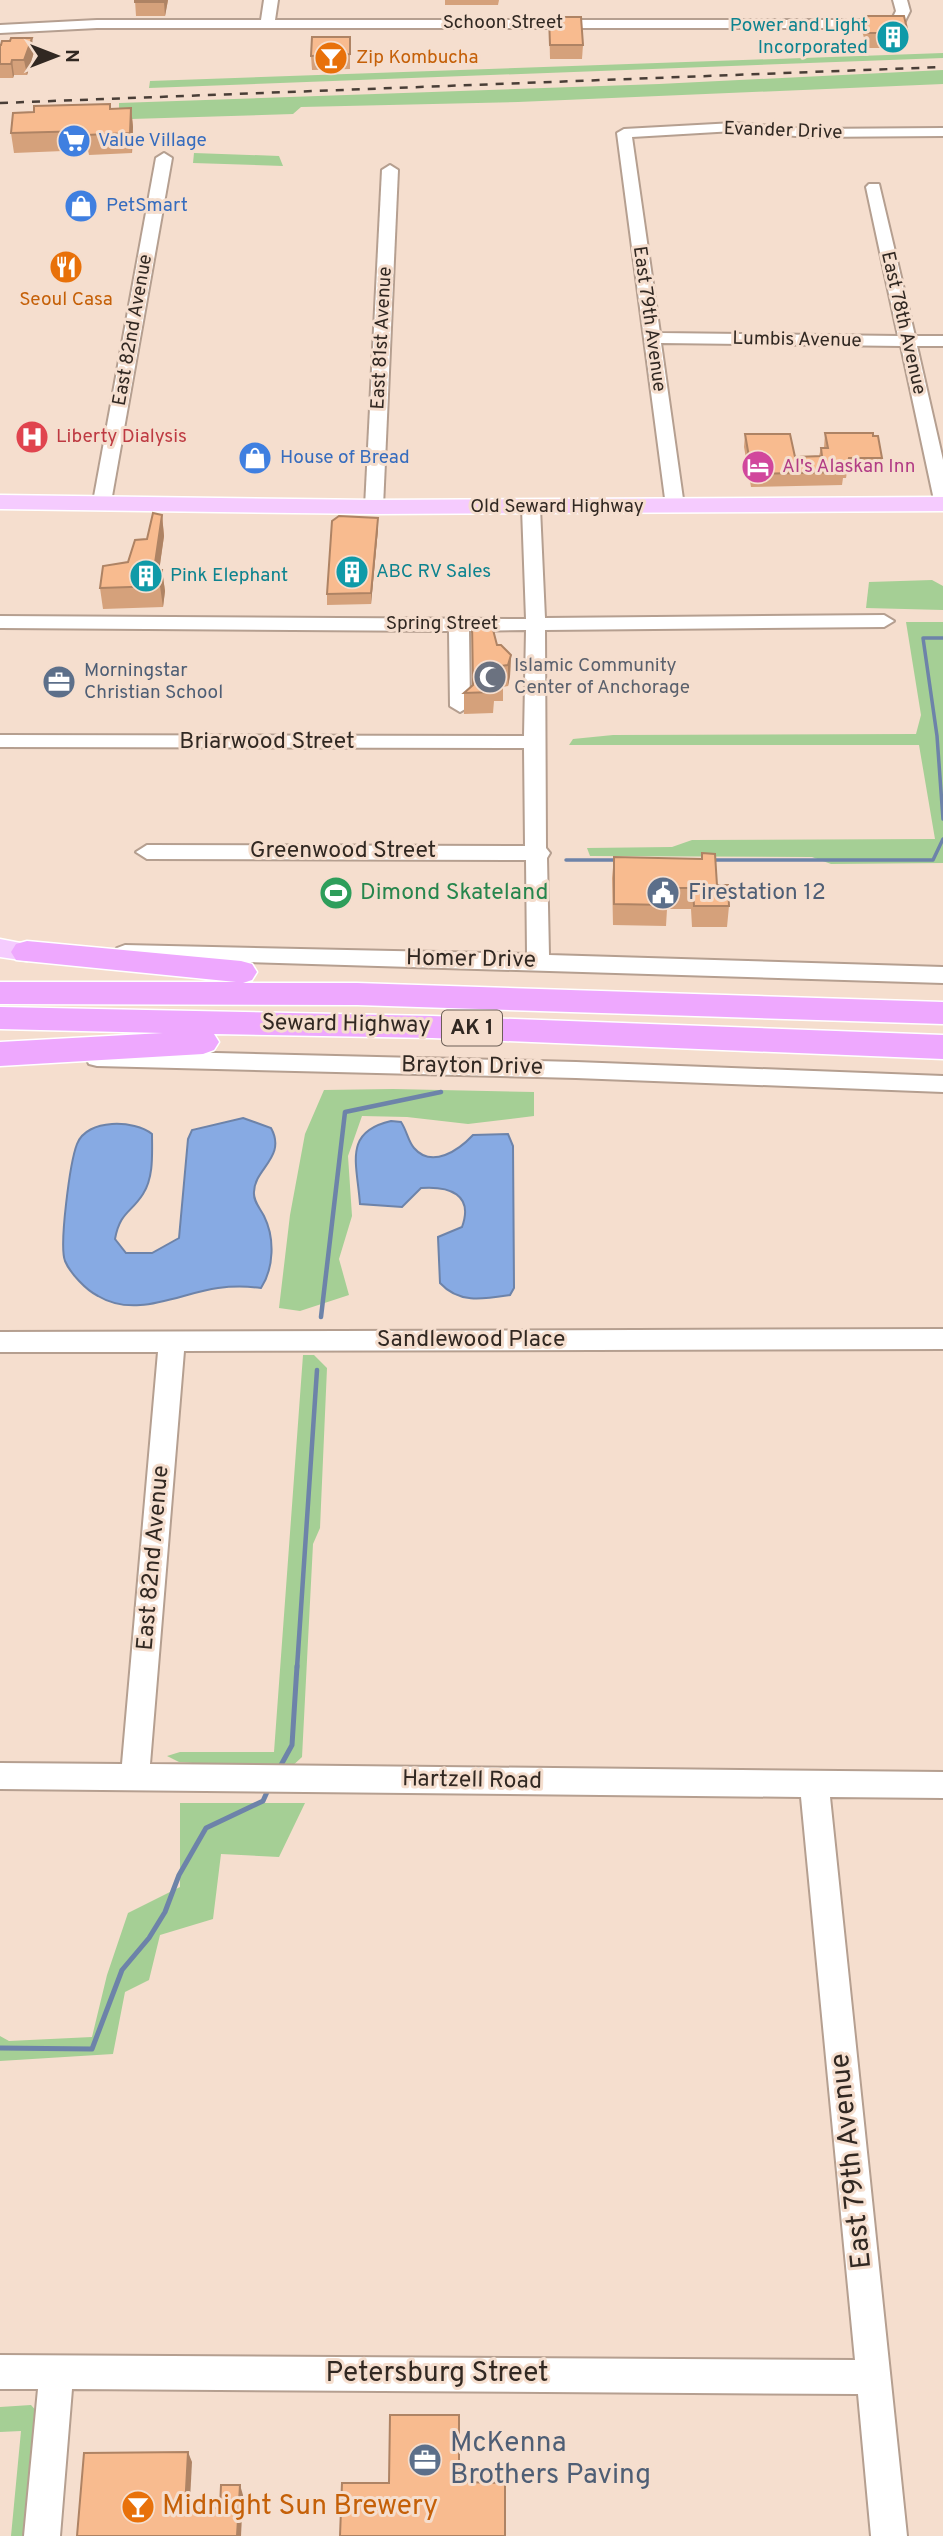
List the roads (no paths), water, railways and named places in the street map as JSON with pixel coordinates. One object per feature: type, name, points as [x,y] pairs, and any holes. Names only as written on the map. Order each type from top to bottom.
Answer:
[{"type":"highway","points":[[13,950],[593,1000]]},
{"type":"highway","name":"Seward Highway","points":[[0,993],[304,993],[943,1013]]},
{"type":"highway","name":"Seward Highway","points":[[0,1018],[432,1027],[933,1047]]},
{"type":"highway","points":[[0,1057],[262,1041],[933,1047]]},
{"type":"main road","name":"Old Seward Highway","points":[[0,502],[161,502],[171,507],[531,508],[943,502]]},
{"type":"main road","points":[[0,513],[83,508],[102,502]]},
{"type":"main road","name":"Old Seward Highway","points":[[0,513],[159,513],[171,507]]},
{"type":"street","points":[[267,23],[271,0]]},
{"type":"street","name":"Schoon Street","points":[[0,29],[98,18],[267,23],[587,17],[878,24],[899,20],[901,6]]},
{"type":"street","points":[[249,23],[251,7]]},
{"type":"street","name":"Evander Drive","points":[[624,133],[734,127],[808,133],[943,132]]},
{"type":"street","name":"East 79th Avenue","points":[[624,133],[675,506]]},
{"type":"street","name":"East 82nd Avenue","points":[[102,502],[164,158]]},
{"type":"street","name":"East 81st Avenue","points":[[374,507],[390,170]]},
{"type":"street","name":"East 78th Avenue","points":[[874,187],[943,502]]},
{"type":"street","name":"Lumbis Avenue","points":[[652,338],[943,341]]},
{"type":"street","points":[[531,508],[536,623],[534,742],[539,853],[538,961]]},
{"type":"street","name":"Spring Street","points":[[0,622],[458,625],[884,621]]},
{"type":"street","points":[[458,625],[460,706]]},
{"type":"street","name":"Briarwood Street","points":[[0,741],[534,742]]},
{"type":"street","name":"Greenwood Street","points":[[147,852],[539,853]]},
{"type":"street","name":"Homer Drive","points":[[13,950],[538,961],[943,975]]},
{"type":"street","name":"Brayton Drive","points":[[0,1057],[522,1068],[943,1084]]},
{"type":"street","name":"Sandlewood Place","points":[[0,1342],[943,1339]]},
{"type":"street","name":"East 82nd Avenue","points":[[135,1777],[172,1340]]},
{"type":"street","name":"Hartzell Road","points":[[0,1776],[814,1786],[943,1785]]},
{"type":"street","name":"East 79th Avenue","points":[[814,1786],[889,2536]]},
{"type":"street","points":[[43,2536],[57,2371]]},
{"type":"street","name":"Petersburg Street","points":[[0,2372],[873,2377]]},
{"type":"water","points":[[243,1118],[271,1128],[275,1138],[273,1155],[259,1176],[254,1192],[268,1225],[272,1253],[261,1288],[218,1288],[143,1305],[127,1305],[98,1296],[84,1285],[65,1261],[63,1238],[71,1168],[77,1144],[82,1136],[101,1126],[112,1124],[135,1126],[152,1134],[152,1165],[147,1187],[123,1218],[115,1239],[126,1253],[152,1253],[179,1238],[188,1139],[192,1130]]},
{"type":"water","points":[[391,1121],[401,1122],[414,1148],[429,1157],[453,1151],[473,1135],[508,1134],[513,1146],[514,1288],[510,1295],[464,1297],[447,1290],[440,1283],[438,1237],[462,1227],[465,1216],[465,1207],[456,1194],[441,1189],[421,1188],[402,1207],[360,1204],[356,1163],[359,1141],[376,1126]]},
{"type":"waterway","points":[[943,638],[923,638],[937,736],[943,819]]},
{"type":"waterway","points":[[710,860],[933,860],[943,839]]},
{"type":"waterway","points":[[566,860],[617,860]]},
{"type":"waterway","points":[[321,1317],[345,1112],[441,1092]]},
{"type":"waterway","points":[[297,1668],[317,1370]]},
{"type":"waterway","points":[[281,1765],[292,1745],[297,1666]]},
{"type":"waterway","points":[[0,2048],[92,2049],[122,1970],[149,1938],[165,1912],[179,1875],[206,1828],[263,1801],[267,1792]]},
{"type":"railway","points":[[0,103],[943,67]]},
{"type":"place","name":"Power and Light Incorporated","points":[[893,37]]},
{"type":"place","name":"Zip Kombucha","points":[[331,58]]},
{"type":"place","name":"Value Village","points":[[74,141]]},
{"type":"place","name":"PetSmart","points":[[81,206]]},
{"type":"place","name":"Seoul Casa","points":[[66,267]]},
{"type":"place","name":"Liberty Dialysis","points":[[32,437]]},
{"type":"place","name":"House of Bread","points":[[255,458]]},
{"type":"place","name":"Al's Alaskan Inn","points":[[758,467]]},
{"type":"place","name":"ABC RV Sales","points":[[352,572]]},
{"type":"place","name":"Pink Elephant","points":[[146,576]]},
{"type":"place","name":"Islamic Community Center of Anchorage","points":[[490,677]]},
{"type":"place","name":"Morningstar Christian School","points":[[59,682]]},
{"type":"place","name":"Dimond Skateland","points":[[336,893]]},
{"type":"place","name":"Firestation 12","points":[[663,893]]},
{"type":"place","name":"McKenna Brothers Paving","points":[[425,2460]]},
{"type":"place","name":"Midnight Sun Brewery","points":[[138,2507]]}]
